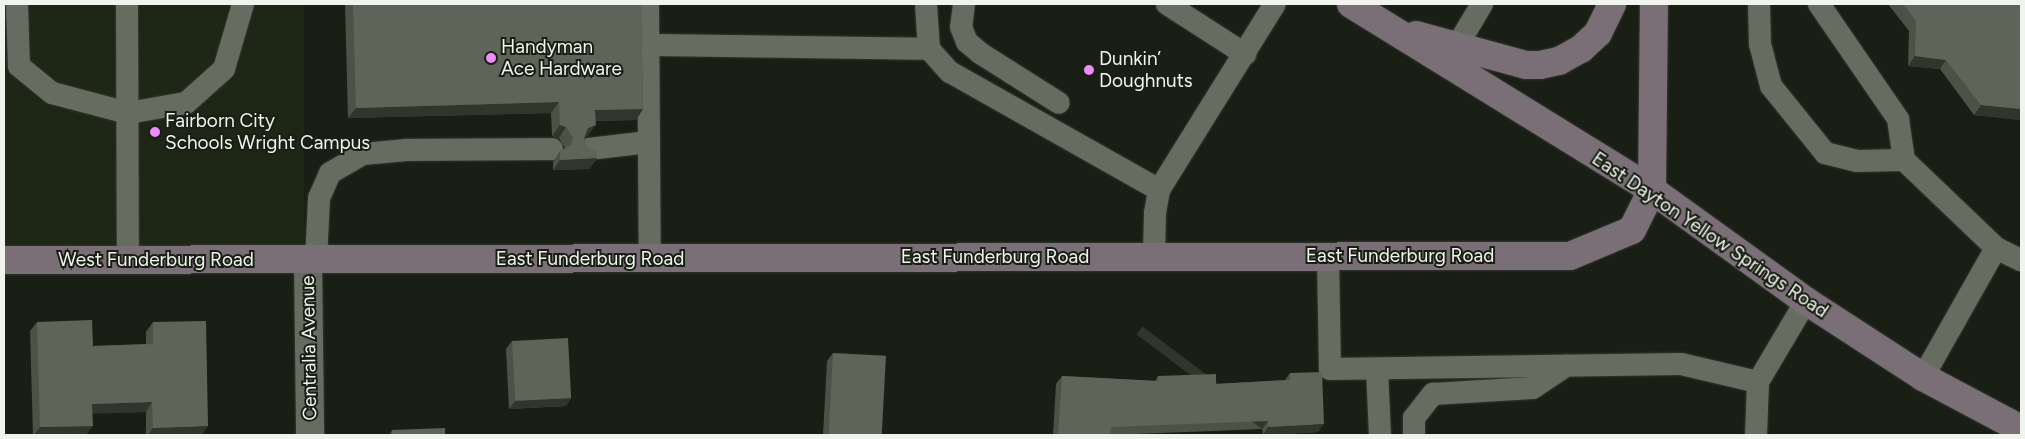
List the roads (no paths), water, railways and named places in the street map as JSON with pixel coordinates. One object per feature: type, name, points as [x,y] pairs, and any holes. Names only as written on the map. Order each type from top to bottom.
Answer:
[{"type":"street","name":"East Dayton Yellow Springs Road","points":[[1350,4],[1652,190],[1806,301],[1923,377],[2021,429]]},
{"type":"street","points":[[1386,27],[1526,65],[1559,61],[1581,50],[1598,33],[1612,4]]},
{"type":"street","points":[[1652,190],[1654,4]]},
{"type":"street","name":"East Funderburg Road","points":[[312,260],[1570,256],[1632,230],[1652,190]]},
{"type":"street","name":"West Funderburg Road","points":[[4,260],[312,260]]},
{"type":"street","name":"Centralia Avenue","points":[[310,435],[312,260]]},
{"type":"lane","points":[[17,4],[19,66],[52,93],[128,113],[186,103],[224,69],[242,4]]},
{"type":"lane","points":[[127,4],[128,260]]},
{"type":"lane","points":[[648,4],[650,259]]},
{"type":"lane","points":[[926,4],[930,49],[950,72],[1159,190]]},
{"type":"lane","points":[[964,4],[961,27],[968,42],[980,53],[1059,103]]},
{"type":"lane","points":[[1168,4],[1246,54]]},
{"type":"lane","points":[[1154,256],[1155,213],[1159,190],[1246,54],[1275,4]]},
{"type":"lane","points":[[1457,46],[1482,4]]},
{"type":"lane","points":[[1759,4],[1760,44],[1771,86],[1825,153],[1857,161],[1904,160]]},
{"type":"lane","points":[[1819,4],[1898,118],[1904,160],[1996,248],[2021,260]]},
{"type":"lane","points":[[648,45],[930,49]]},
{"type":"lane","points":[[588,149],[649,142]]},
{"type":"lane","points":[[312,260],[320,198],[330,173],[363,154],[407,150],[552,149]]},
{"type":"lane","points":[[1923,377],[1996,248]]},
{"type":"lane","points":[[1328,256],[1330,369],[1681,364],[1758,382]]},
{"type":"lane","points":[[1756,435],[1758,382],[1806,301]]},
{"type":"lane","points":[[1414,435],[1414,418],[1433,394],[1533,388],[1566,366]]},
{"type":"lane","points":[[1377,369],[1380,435]]},
{"type":"place","name":"Handyman Ace Hardware","points":[[491,58]]},
{"type":"place","name":"Dunkin’ Doughnuts","points":[[1089,70]]},
{"type":"place","name":"Fairborn City Schools Wright Campus","points":[[155,132]]}]
